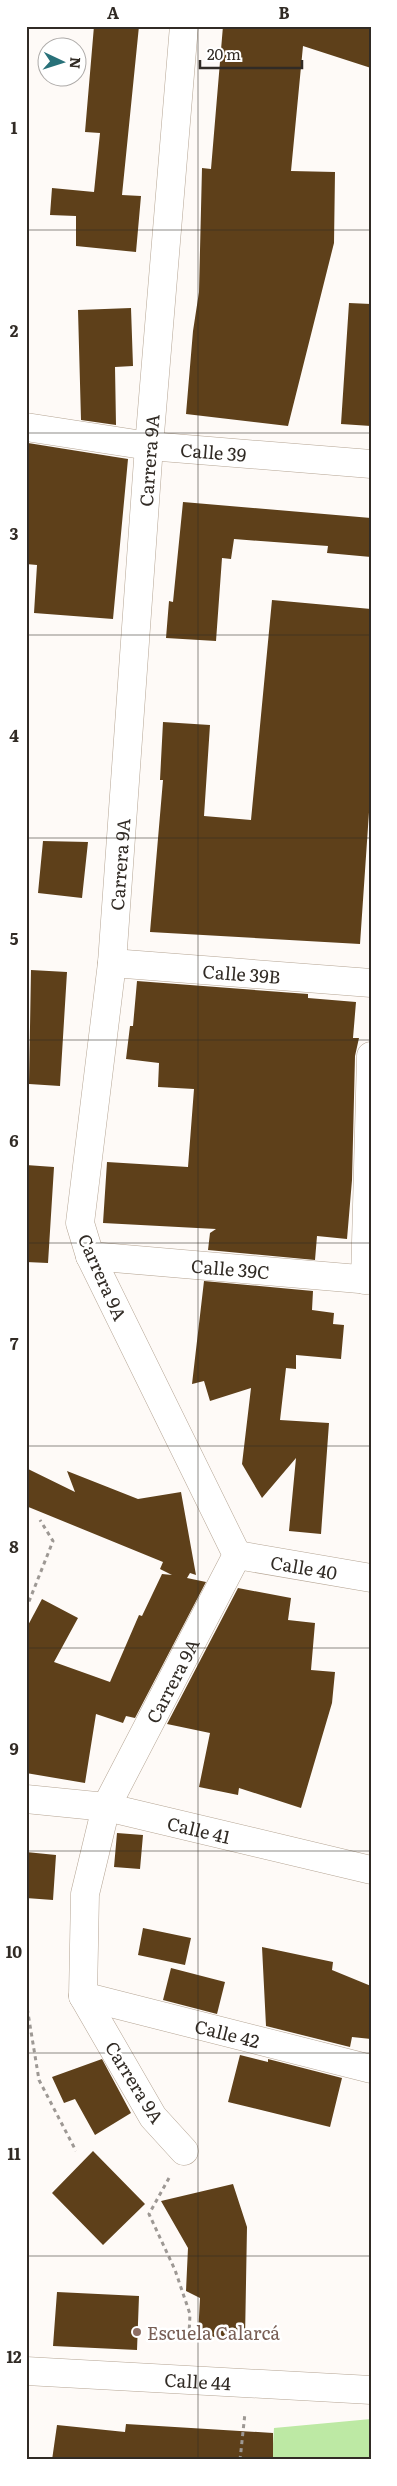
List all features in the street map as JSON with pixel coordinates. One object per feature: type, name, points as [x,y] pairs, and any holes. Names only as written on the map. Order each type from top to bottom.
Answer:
[{"type":"street","name":"Carrera 9A","points":[[184,26],[149,446],[112,963],[80,1222],[90,1256],[237,1555],[106,1807],[85,1894],[83,1996],[153,2117],[184,2151]]},
{"type":"street","name":"Calle 39","points":[[26,427],[149,446],[371,464]]},
{"type":"street","name":"Calle 39B","points":[[112,963],[371,983]]},
{"type":"street","points":[[368,1280],[371,1056]]},
{"type":"street","name":"Calle 39C","points":[[90,1256],[368,1280]]},
{"type":"street","name":"Calle 40","points":[[237,1555],[371,1578]]},
{"type":"street","name":"Calle 41","points":[[26,1799],[106,1807],[371,1870]]},
{"type":"street","name":"Calle 42","points":[[83,1996],[371,2069]]},
{"type":"street","name":"Calle 44","points":[[26,2370],[371,2390]]},
{"type":"path","points":[[26,1609],[53,1541],[40,1520]]},
{"type":"path","points":[[26,2001],[40,2080],[76,2151]]},
{"type":"path","points":[[184,2151],[149,2214],[175,2270],[190,2314],[188,2335]]},
{"type":"path","points":[[240,2460],[248,2383]]},
{"type":"green space","points":[[371,2419],[371,2460],[272,2460],[274,2428]]},
{"type":"building","points":[[94,26],[139,26],[122,195],[141,196],[136,252],[76,246],[76,216],[50,215],[52,188],[94,192],[100,133],[85,132]]},
{"type":"building","points":[[223,26],[371,26],[371,68],[303,46],[291,171],[335,172],[334,243],[288,426],[186,414],[193,331],[199,292],[202,168],[211,169]]},
{"type":"building","points":[[349,303],[371,304],[371,426],[341,424]]},
{"type":"building","points":[[131,308],[133,366],[115,367],[116,425],[81,420],[78,310]]},
{"type":"building","points":[[28,443],[128,459],[113,619],[34,613],[37,565],[26,564]]},
{"type":"building","points":[[183,502],[371,518],[371,557],[327,553],[328,546],[234,539],[231,559],[222,558],[216,641],[166,638],[169,601],[173,602]]},
{"type":"building","points":[[272,600],[371,609],[371,783],[360,944],[150,932],[163,780],[160,780],[163,722],[210,725],[204,816],[251,820]]},
{"type":"building","points":[[43,841],[88,842],[82,898],[38,893]]},
{"type":"building","points":[[31,970],[67,972],[60,1086],[29,1084]]},
{"type":"building","points":[[137,981],[308,994],[308,998],[356,1002],[353,1038],[359,1038],[355,1056],[352,1180],[347,1239],[317,1236],[315,1260],[208,1250],[210,1233],[216,1229],[103,1223],[107,1162],[188,1167],[194,1089],[158,1087],[159,1063],[126,1059],[130,1026],[133,1026]]},
{"type":"building","points":[[26,1165],[54,1167],[48,1263],[26,1262]]},
{"type":"building","points":[[204,1281],[313,1291],[312,1310],[334,1313],[333,1324],[344,1325],[341,1359],[296,1355],[296,1369],[286,1368],[280,1420],[329,1423],[321,1534],[289,1531],[296,1458],[262,1498],[242,1464],[251,1388],[210,1401],[204,1381],[192,1384]]},
{"type":"building","points":[[26,1468],[75,1492],[67,1471],[138,1499],[181,1492],[196,1575],[190,1573],[187,1578],[206,1582],[135,1718],[126,1716],[123,1723],[96,1714],[85,1783],[26,1773],[26,1629],[42,1599],[78,1618],[54,1662],[110,1682],[139,1615],[142,1616],[162,1574],[172,1575],[160,1569],[163,1562],[26,1506]]},
{"type":"building","points":[[238,1588],[291,1598],[288,1620],[315,1623],[311,1670],[335,1672],[332,1703],[301,1808],[239,1788],[238,1795],[199,1787],[210,1733],[167,1724]]},
{"type":"building","points":[[117,1833],[143,1835],[140,1869],[114,1867]]},
{"type":"building","points":[[26,1852],[56,1855],[53,1900],[26,1898]]},
{"type":"building","points":[[143,1928],[191,1938],[185,1965],[138,1955]]},
{"type":"building","points":[[262,1947],[333,1962],[332,1970],[371,1986],[371,2039],[352,2037],[350,2047],[266,2026]]},
{"type":"building","points":[[171,1968],[225,1982],[217,2014],[163,2000]]},
{"type":"building","points":[[240,2055],[268,2062],[268,2059],[342,2078],[330,2127],[228,2102]]},
{"type":"building","points":[[102,2059],[131,2113],[95,2135],[75,2099],[64,2103],[52,2077]]},
{"type":"building","points":[[93,2151],[145,2204],[103,2245],[52,2193]]},
{"type":"building","points":[[233,2184],[247,2227],[245,2339],[198,2336],[200,2298],[186,2291],[188,2248],[161,2201]]},
{"type":"building","points":[[57,2292],[139,2296],[137,2350],[53,2346]]},
{"type":"building","points":[[126,2424],[273,2433],[273,2460],[52,2460],[57,2425],[125,2432]]},
{"type":"place","name":"Escuela Calarcá","points":[[137,2332]]}]
